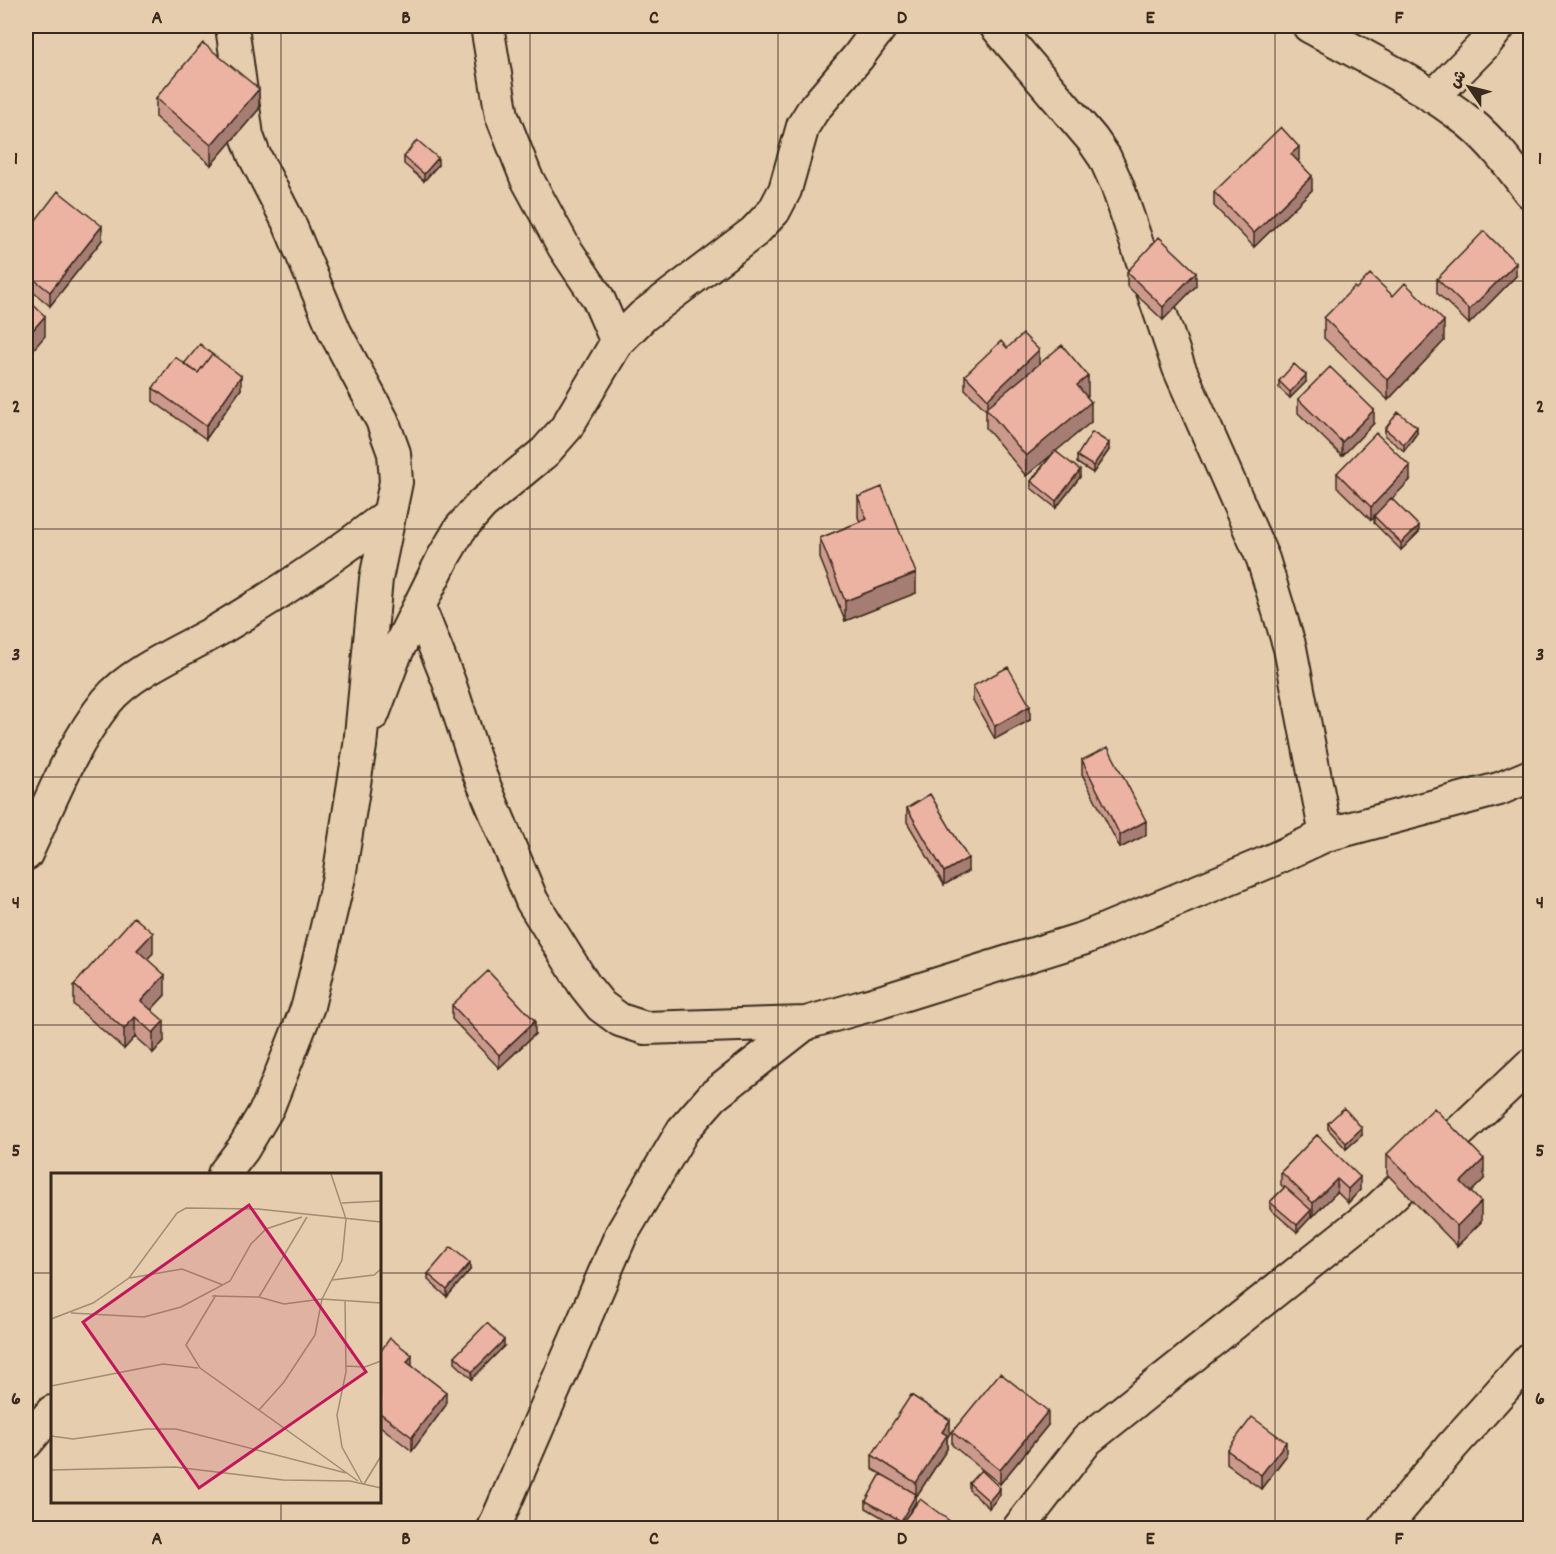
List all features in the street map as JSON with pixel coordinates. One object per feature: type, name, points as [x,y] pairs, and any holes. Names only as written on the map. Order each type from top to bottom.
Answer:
[{"type":"street","points":[[225,1173],[243,1149],[268,1107],[308,1006],[339,878],[360,746],[376,579],[396,482],[394,453],[382,420],[335,332],[289,223],[254,155],[247,136],[232,26]]},
{"type":"street","points":[[487,26],[502,116],[522,167],[564,247],[598,298],[617,342]]},
{"type":"street","points":[[360,746],[395,655],[443,558],[460,529],[482,504],[545,452],[566,428],[617,342],[643,316],[754,232],[774,211],[785,190],[803,126],[813,110],[881,26]]},
{"type":"street","points":[[996,26],[1092,139],[1105,158],[1118,185],[1179,368],[1263,560],[1290,648],[1326,834]]},
{"type":"street","points":[[1309,26],[1433,97],[1470,123],[1501,153],[1530,192]]},
{"type":"street","points":[[1433,97],[1484,45],[1499,26]]},
{"type":"street","points":[[26,854],[81,739],[108,699],[137,675],[219,630],[326,563],[388,515]]},
{"type":"street","points":[[419,607],[449,682],[479,773],[532,901],[585,986],[601,1006],[620,1020],[645,1028],[806,1023],[880,1002],[1085,938],[1268,862],[1326,834],[1499,789],[1530,776]]},
{"type":"street","points":[[494,1528],[621,1235],[683,1130],[714,1096],[806,1023]]},
{"type":"street","points":[[1019,1528],[1088,1440],[1378,1209],[1530,1065]]},
{"type":"street","points":[[1384,1528],[1452,1446],[1530,1359]]},
{"type":"street","points":[[26,1443],[51,1413]]},
{"type":"building","points":[[203,43],[259,89],[211,145],[156,98]]},
{"type":"building","points":[[1281,127],[1299,147],[1291,154],[1312,176],[1254,233],[1214,192]]},
{"type":"building","points":[[417,140],[438,158],[424,174],[404,157]]},
{"type":"building","points":[[58,191],[102,226],[50,292],[26,273],[26,233]]},
{"type":"building","points":[[1484,231],[1516,263],[1469,310],[1437,279]]},
{"type":"building","points":[[1159,237],[1196,272],[1163,307],[1127,272]]},
{"type":"building","points":[[1370,274],[1393,296],[1405,283],[1444,321],[1388,380],[1324,318]]},
{"type":"building","points":[[26,298],[45,316],[26,338]]},
{"type":"building","points":[[1023,334],[1039,350],[988,399],[965,375],[1001,341],[1007,348]]},
{"type":"building","points":[[200,344],[212,354],[198,373],[184,364]]},
{"type":"building","points":[[1062,345],[1088,376],[1077,385],[1091,402],[1026,456],[986,408]]},
{"type":"building","points":[[212,354],[241,376],[206,426],[153,388],[175,357],[198,373]]},
{"type":"building","points":[[1294,364],[1306,375],[1290,392],[1279,381]]},
{"type":"building","points":[[1330,367],[1374,410],[1342,442],[1298,399]]},
{"type":"building","points":[[1398,412],[1417,427],[1404,444],[1385,429]]},
{"type":"building","points":[[1092,432],[1109,443],[1093,466],[1077,456]]},
{"type":"building","points":[[1376,433],[1410,466],[1371,507],[1337,473]]},
{"type":"building","points":[[1055,451],[1080,470],[1056,501],[1031,481]]},
{"type":"building","points":[[882,487],[916,573],[845,601],[820,538],[867,519],[858,497]]},
{"type":"building","points":[[1391,498],[1419,526],[1401,543],[1374,516]]},
{"type":"building","points":[[1008,667],[1030,706],[995,726],[973,686]]},
{"type":"building","points":[[1108,747],[1146,821],[1120,835],[1082,760]]},
{"type":"building","points":[[930,794],[968,858],[944,872],[907,808]]},
{"type":"building","points":[[134,917],[153,933],[137,950],[165,975],[141,1001],[164,1021],[153,1033],[135,1017],[124,1029],[74,985]]},
{"type":"building","points":[[488,971],[535,1021],[499,1055],[452,1005]]},
{"type":"building","points":[[1344,1108],[1362,1128],[1346,1143],[1328,1123]]},
{"type":"building","points":[[1434,1108],[1484,1159],[1461,1182],[1481,1202],[1457,1226],[1387,1154]]},
{"type":"building","points":[[1317,1135],[1360,1177],[1348,1189],[1337,1179],[1313,1203],[1281,1172]]},
{"type":"building","points":[[1285,1187],[1311,1210],[1297,1225],[1270,1202]]},
{"type":"building","points":[[451,1247],[470,1263],[447,1290],[428,1274]]},
{"type":"building","points":[[487,1323],[504,1340],[472,1372],[455,1356]]},
{"type":"building","points":[[390,1338],[412,1355],[407,1362],[446,1392],[412,1437],[381,1414],[381,1351]]},
{"type":"building","points":[[1000,1373],[1048,1411],[1000,1470],[952,1432]]},
{"type":"building","points":[[911,1395],[950,1420],[942,1432],[947,1435],[916,1483],[872,1455]]},
{"type":"building","points":[[1252,1417],[1286,1442],[1261,1475],[1227,1450]]},
{"type":"building","points":[[981,1470],[1000,1488],[989,1501],[969,1483]]},
{"type":"building","points":[[881,1474],[916,1494],[901,1521],[866,1501]]},
{"type":"building","points":[[920,1499],[959,1528],[898,1528]]}]
